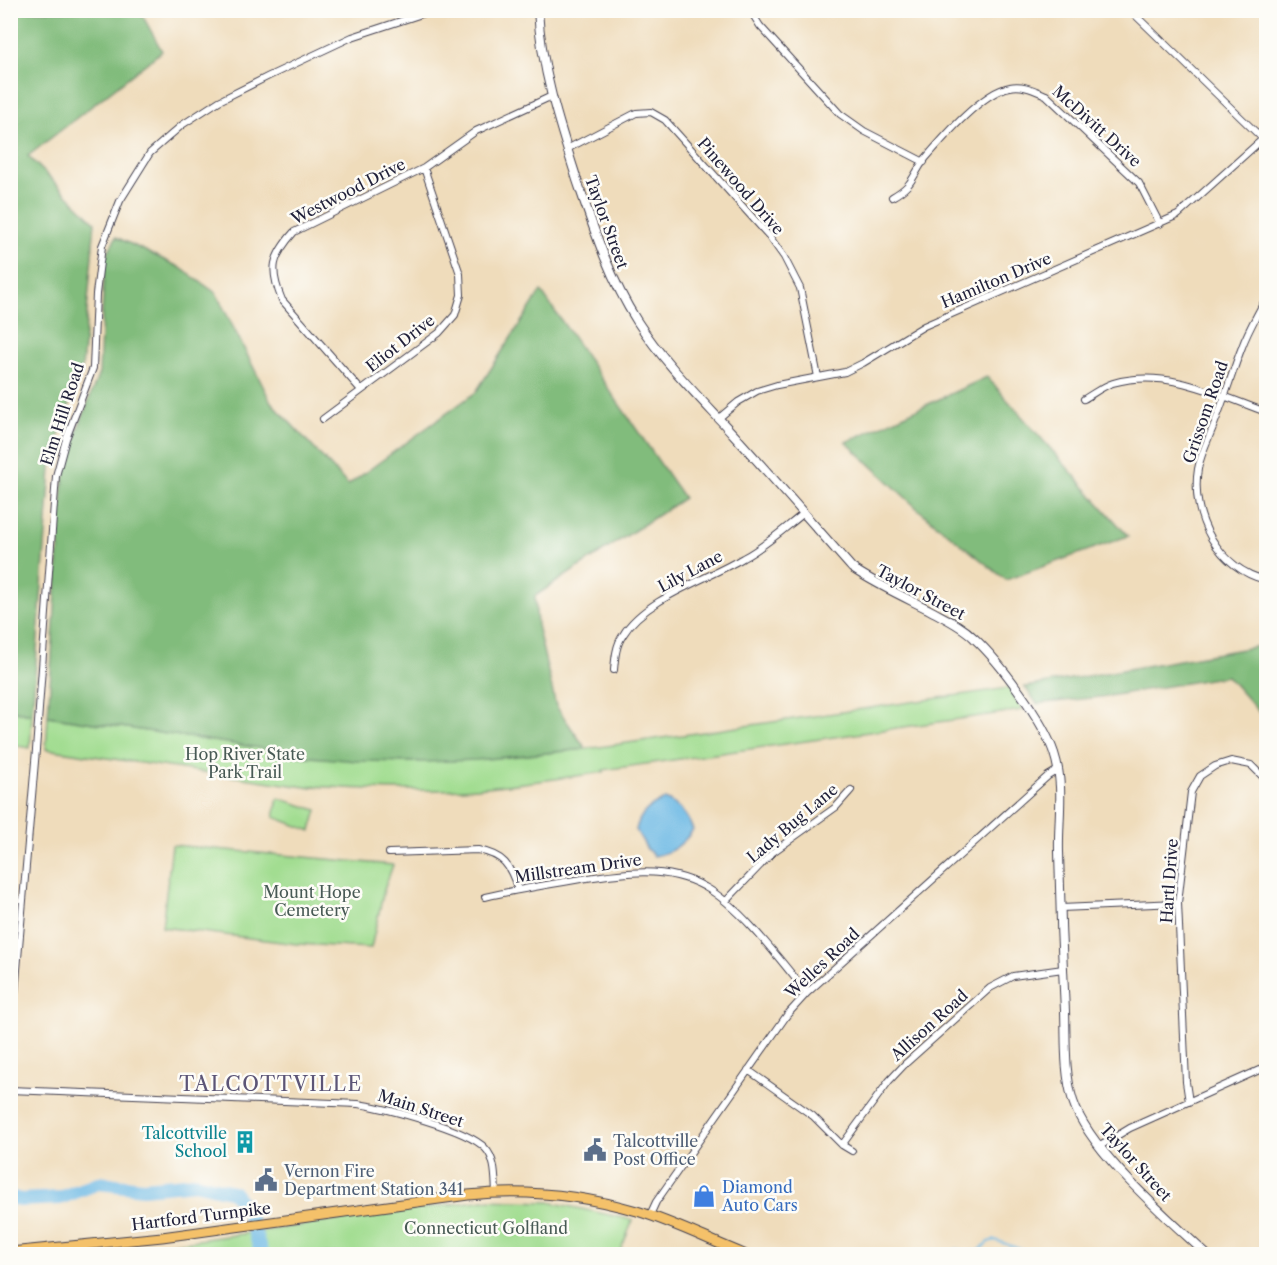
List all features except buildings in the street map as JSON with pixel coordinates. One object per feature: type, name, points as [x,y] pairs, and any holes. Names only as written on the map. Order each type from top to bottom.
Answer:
[{"type":"main road","name":"Hartford Turnpike","points":[[10,1252],[246,1226],[496,1193],[577,1197],[650,1215],[744,1254]]},
{"type":"street","name":"Elm Hill Road","points":[[10,1051],[35,770],[56,476],[66,438],[93,368],[96,294],[102,246],[120,201],[150,153],[182,125],[221,100],[326,48],[370,30],[434,10]]},
{"type":"street","name":"Taylor Street","points":[[538,10],[552,96],[591,221],[622,296],[656,348],[852,568],[868,579],[957,624],[973,637],[997,662],[1041,726],[1053,752],[1061,783],[1059,848],[1063,969],[1068,1077],[1073,1101],[1080,1118],[1100,1146],[1137,1187],[1206,1254]]},
{"type":"street","points":[[750,10],[760,26],[840,114],[864,131],[924,162]]},
{"type":"street","points":[[1131,10],[1266,138]]},
{"type":"street","name":"McDivitt Drive","points":[[892,197],[907,189],[924,162],[964,117],[1001,90],[1012,86],[1029,88],[1046,95],[1139,183],[1160,224]]},
{"type":"street","name":"Westwood Drive","points":[[361,390],[282,300],[274,282],[274,263],[280,248],[294,232],[424,168],[476,131],[552,96]]},
{"type":"street","name":"Pinewood Drive","points":[[567,148],[636,113],[651,112],[665,120],[769,236],[784,256],[800,288],[818,378]]},
{"type":"street","name":"Hamilton Drive","points":[[719,418],[738,402],[757,391],[845,372],[924,326],[1178,215],[1266,138]]},
{"type":"street","name":"Eliot Drive","points":[[323,419],[439,333],[455,315],[461,294],[460,274],[424,168]]},
{"type":"street","name":"Grissom Road","points":[[1266,298],[1242,345],[1198,468],[1197,494],[1203,520],[1215,545],[1231,563],[1252,577],[1266,580]]},
{"type":"street","points":[[1084,399],[1111,384],[1160,378],[1186,382],[1266,412]]},
{"type":"street","name":"Lily Lane","points":[[614,670],[616,652],[630,624],[673,593],[745,558],[803,514]]},
{"type":"street","name":"Hartl Drive","points":[[1189,1102],[1186,1082],[1178,903],[1191,792],[1200,776],[1215,766],[1231,761],[1251,765],[1266,780]]},
{"type":"street","name":"Welles Road","points":[[650,1215],[656,1202],[748,1070],[787,1015],[807,993],[1048,776],[1058,770]]},
{"type":"street","name":"Lady Bug Lane","points":[[726,901],[773,852],[836,807],[851,790]]},
{"type":"street","points":[[388,854],[478,850],[492,852],[504,861],[513,875],[518,890]]},
{"type":"street","name":"Millstream Drive","points":[[485,897],[634,871],[661,872],[684,878],[705,887],[726,901],[807,993]]},
{"type":"street","points":[[1061,908],[1178,903]]},
{"type":"street","name":"Allison Road","points":[[842,1145],[889,1081],[905,1064],[990,988],[1013,976],[1063,969]]},
{"type":"street","points":[[1100,1146],[1130,1128],[1266,1067]]},
{"type":"street","points":[[748,1070],[813,1116],[842,1145],[852,1151]]},
{"type":"street","name":"Main Street","points":[[10,1090],[358,1104],[384,1107],[427,1121],[485,1148],[495,1172],[496,1193]]},
{"type":"green space","points":[[10,11],[140,11],[162,51],[28,156],[95,222],[82,368],[52,456],[32,714],[10,710]]},
{"type":"green space","points":[[116,237],[179,267],[216,293],[271,402],[348,485],[476,392],[541,291],[684,498],[535,596],[537,625],[556,706],[586,749],[476,760],[357,761],[289,755],[287,752],[48,716],[63,485],[69,453],[99,373],[105,258]]},
{"type":"green space","points":[[987,377],[1128,536],[1006,580],[920,511],[846,442]]},
{"type":"green space","points":[[1266,645],[1266,720],[1227,676],[1109,696],[1037,704],[1025,687]]},
{"type":"green space","name":"Hop River State Park Trail","points":[[1008,688],[1023,710],[603,770],[604,772],[569,777],[463,789],[406,790],[311,786],[312,788],[46,749],[48,716],[287,752],[289,755],[306,757],[408,762],[509,757],[586,749]]},
{"type":"green space","points":[[10,710],[32,714],[30,748],[11,745]]},
{"type":"green space","points":[[278,798],[317,810],[311,831],[274,817]]},
{"type":"green space","name":"Mount Hope Cemetery","points":[[172,845],[393,865],[384,890],[371,948],[297,944],[162,927]]},
{"type":"green space","name":"Connecticut Golfland","points":[[484,1200],[549,1202],[633,1220],[619,1254],[127,1254],[127,1250]]},
{"type":"water","points":[[665,799],[682,812],[693,830],[676,847],[654,856],[636,830],[646,811]]},
{"type":"waterway","points":[[10,1197],[20,1200],[60,1198],[98,1183],[143,1188],[195,1183],[233,1192],[247,1210],[262,1254]]},
{"type":"waterway","points":[[956,1249],[967,1252],[979,1251],[988,1242],[995,1240],[1025,1251],[1045,1250],[1054,1254]]},
{"type":"place","name":"Talcottville School","points":[[245,1142]]},
{"type":"place","name":"Talcottville Post Office","points":[[595,1150]]},
{"type":"place","name":"Vernon Fire Department Station 341","points":[[266,1180]]},
{"type":"place","name":"Diamond Auto Cars","points":[[704,1196]]},
{"type":"district","name":"TALCOTTVILLE","points":[[271,1084]]}]
